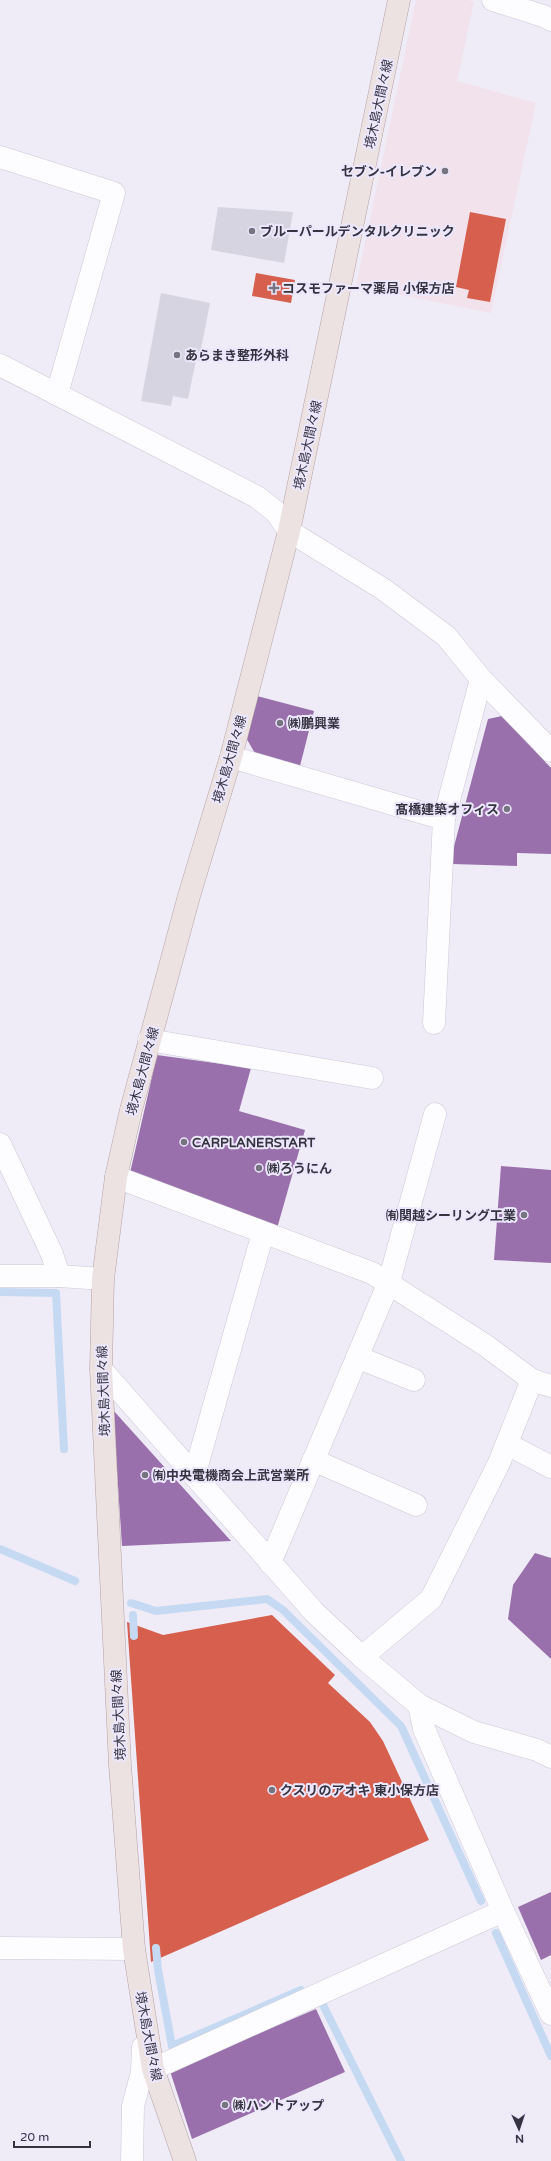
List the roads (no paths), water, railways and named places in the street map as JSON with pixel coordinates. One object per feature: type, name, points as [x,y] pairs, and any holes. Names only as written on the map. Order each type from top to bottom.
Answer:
[{"type":"main road","name":"境木島大間々線","points":[[185,2161],[153,2069],[134,1949],[120,1765],[101,1369],[103,1279],[116,1177],[149,1040],[230,757],[289,531],[399,0]]},
{"type":"street","points":[[493,0],[551,20]]},
{"type":"street","points":[[0,157],[114,194],[57,394]]},
{"type":"street","points":[[0,365],[257,497],[276,512],[289,531],[383,589],[446,636],[481,679],[551,751]]},
{"type":"street","points":[[434,1023],[444,819],[481,679]]},
{"type":"street","points":[[230,757],[444,819]]},
{"type":"street","points":[[149,1040],[372,1078]]},
{"type":"street","points":[[270,1563],[389,1282],[435,1114]]},
{"type":"street","points":[[0,1144],[52,1254],[59,1276]]},
{"type":"street","points":[[116,1177],[372,1273],[389,1282],[542,1383],[507,1444],[466,1531],[431,1599],[362,1657]]},
{"type":"street","points":[[194,1476],[263,1232]]},
{"type":"street","points":[[0,1276],[59,1276],[103,1279]]},
{"type":"street","points":[[357,1357],[414,1380]]},
{"type":"street","points":[[101,1369],[314,1612],[362,1657],[419,1705],[474,1732],[537,1750],[551,1757]]},
{"type":"street","points":[[507,1444],[551,1467]]},
{"type":"street","points":[[313,1460],[416,1505]]},
{"type":"street","points":[[419,1705],[424,1729],[503,1911],[551,2014]]},
{"type":"street","points":[[153,2069],[503,1911]]},
{"type":"street","points":[[0,1948],[134,1949]]},
{"type":"street","points":[[132,2161],[133,2106],[142,2072],[144,2019]]},
{"type":"waterway","points":[[0,1292],[56,1293],[64,1449]]},
{"type":"waterway","points":[[0,1549],[75,1581]]},
{"type":"waterway","points":[[131,1603],[156,1611],[267,1599],[283,1610],[401,1726],[481,1901]]},
{"type":"waterway","points":[[133,1615],[134,1636]]},
{"type":"waterway","points":[[496,1933],[551,2056]]},
{"type":"waterway","points":[[156,1948],[158,1970],[172,2046],[301,1990]]},
{"type":"waterway","points":[[322,2003],[401,2161]]},
{"type":"place","name":"セブン-イレブン","points":[[445,171]]},
{"type":"place","name":"ブルーパールデンタルクリニック","points":[[252,231]]},
{"type":"place","name":"コスモファーマ薬局 小保方店","points":[[274,288]]},
{"type":"place","name":"あらまき整形外科","points":[[177,355]]},
{"type":"place","name":"㈱鵬興業","points":[[280,723]]},
{"type":"place","name":"髙橋建築オフィス","points":[[507,809]]},
{"type":"place","name":"CARPLANERSTART","points":[[184,1142]]},
{"type":"place","name":"㈱ろうにん","points":[[259,1168]]},
{"type":"place","name":"㈲関越シーリング工業","points":[[524,1215]]},
{"type":"place","name":"㈲中央電機商会上武営業所","points":[[145,1475]]},
{"type":"place","name":"クスリのアオキ 東小保方店","points":[[272,1790]]},
{"type":"place","name":"㈱ハントアップ","points":[[225,2105]]}]
